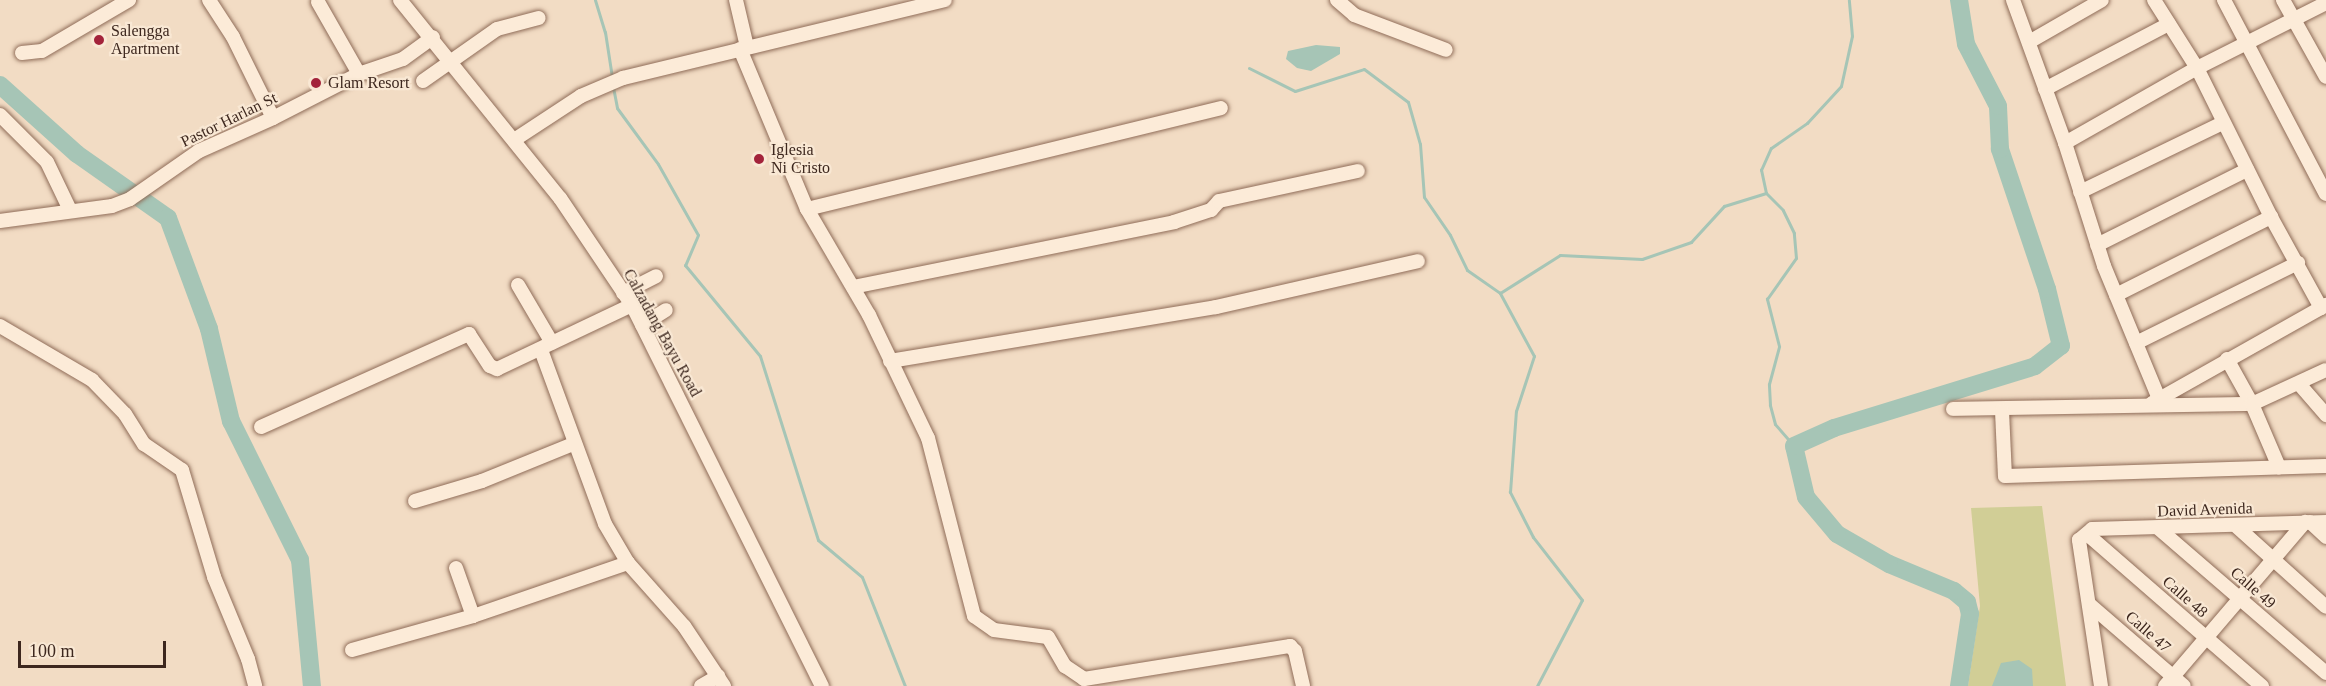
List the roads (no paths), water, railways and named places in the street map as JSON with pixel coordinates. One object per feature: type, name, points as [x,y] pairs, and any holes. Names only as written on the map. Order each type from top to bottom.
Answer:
[{"type":"street","points":[[22,52],[42,51],[129,0]]},
{"type":"street","points":[[209,0],[233,36],[273,118]]},
{"type":"street","name":"Calzadang Bayu Road","points":[[400,0],[433,37],[560,198],[632,305],[822,686]]},
{"type":"street","points":[[736,0],[744,48],[807,208],[853,287],[928,438],[974,616],[994,630],[1043,634],[1065,666],[1084,679],[1290,646],[1295,651],[1303,686]]},
{"type":"street","points":[[514,140],[581,96],[623,78],[945,0]]},
{"type":"street","points":[[1337,0],[1354,15],[1446,50]]},
{"type":"street","points":[[2013,0],[2065,143],[2097,245],[2159,399]]},
{"type":"street","points":[[2029,42],[2102,0]]},
{"type":"street","points":[[2145,407],[2227,358],[2324,307],[2271,217],[2197,68],[2154,0]]},
{"type":"street","points":[[2224,0],[2326,195]]},
{"type":"street","points":[[2283,0],[2326,77]]},
{"type":"street","points":[[318,2],[359,74]]},
{"type":"street","points":[[2065,143],[2197,68],[2249,44],[2326,3]]},
{"type":"street","points":[[423,81],[497,29],[539,18]]},
{"type":"street","points":[[2045,89],[2169,24]]},
{"type":"street","name":"Pastor Harlan St","points":[[0,221],[112,206],[130,199],[199,151],[273,118],[359,74],[403,59],[433,37]]},
{"type":"street","points":[[807,208],[1221,108]]},
{"type":"street","points":[[0,115],[47,162],[70,210]]},
{"type":"street","points":[[2080,192],[2223,123]]},
{"type":"street","points":[[2097,245],[2247,170]]},
{"type":"street","points":[[853,287],[1174,222],[1211,210],[1219,201],[1358,171]]},
{"type":"street","points":[[2116,295],[2271,217]]},
{"type":"street","points":[[890,362],[1216,308],[1418,261]]},
{"type":"street","points":[[2136,343],[2298,263]]},
{"type":"street","points":[[624,293],[656,276]]},
{"type":"street","points":[[518,285],[546,346],[573,444],[605,524],[628,563],[684,626],[721,681],[701,686]]},
{"type":"street","points":[[261,427],[469,334],[494,368],[632,305]]},
{"type":"street","points":[[642,325],[666,310]]},
{"type":"street","points":[[0,326],[92,380],[125,414],[144,444],[182,470],[214,577],[248,659],[255,686]]},
{"type":"street","points":[[2227,358],[2252,404],[2278,467]]},
{"type":"street","points":[[1953,409],[2002,411],[2252,404],[2300,384],[2326,370]]},
{"type":"street","points":[[2300,384],[2326,415]]},
{"type":"street","points":[[2002,411],[2005,476],[2326,466]]},
{"type":"street","points":[[415,501],[482,481],[573,444]]},
{"type":"street","points":[[2169,681],[2308,522],[2326,537]]},
{"type":"street","name":"David Avenida","points":[[2087,534],[2092,529],[2326,522]]},
{"type":"street","points":[[2235,525],[2326,607]]},
{"type":"street","name":"Calle 49","points":[[2158,528],[2326,674]]},
{"type":"street","points":[[2087,534],[2079,540],[2103,684]]},
{"type":"street","name":"Calle 48","points":[[2087,534],[2262,686]]},
{"type":"street","points":[[352,650],[473,616],[628,563]]},
{"type":"street","points":[[456,568],[473,616]]},
{"type":"street","name":"Calle 47","points":[[2089,604],[2169,681],[2184,686]]},
{"type":"waterway","points":[[595,0],[605,32],[612,77]]},
{"type":"waterway","points":[[1794,446],[1775,424],[1770,405],[1769,384],[1779,346],[1767,299],[1796,258],[1794,233],[1783,210],[1766,193],[1761,170],[1771,148],[1807,123],[1841,86],[1852,36],[1849,0]]},
{"type":"waterway","points":[[1959,0],[1966,44],[1998,106],[2000,149],[2047,289],[2061,346],[2035,366],[1834,428],[1794,446],[1806,497],[1837,534],[1889,564],[1954,591],[1967,602],[1970,614],[1959,686]]},
{"type":"waterway","points":[[1249,68],[1295,91],[1364,69],[1408,102],[1420,144],[1424,197],[1450,235],[1467,270],[1500,293]]},
{"type":"waterway","points":[[0,85],[77,154],[168,218],[209,329],[231,421],[300,560],[312,686]]},
{"type":"waterway","points":[[613,87],[617,108],[658,164],[698,235],[685,265],[760,356],[818,540],[862,577],[905,686]]},
{"type":"waterway","points":[[1537,686],[1582,600],[1533,537],[1510,492],[1516,411],[1534,356],[1500,293],[1560,255],[1642,259],[1691,242],[1724,206],[1766,193]]},
{"type":"place","name":"Salengga Apartment","points":[[99,40]]},
{"type":"place","name":"Glam Resort","points":[[316,83]]},
{"type":"place","name":"Iglesia Ni Cristo","points":[[759,159]]}]
